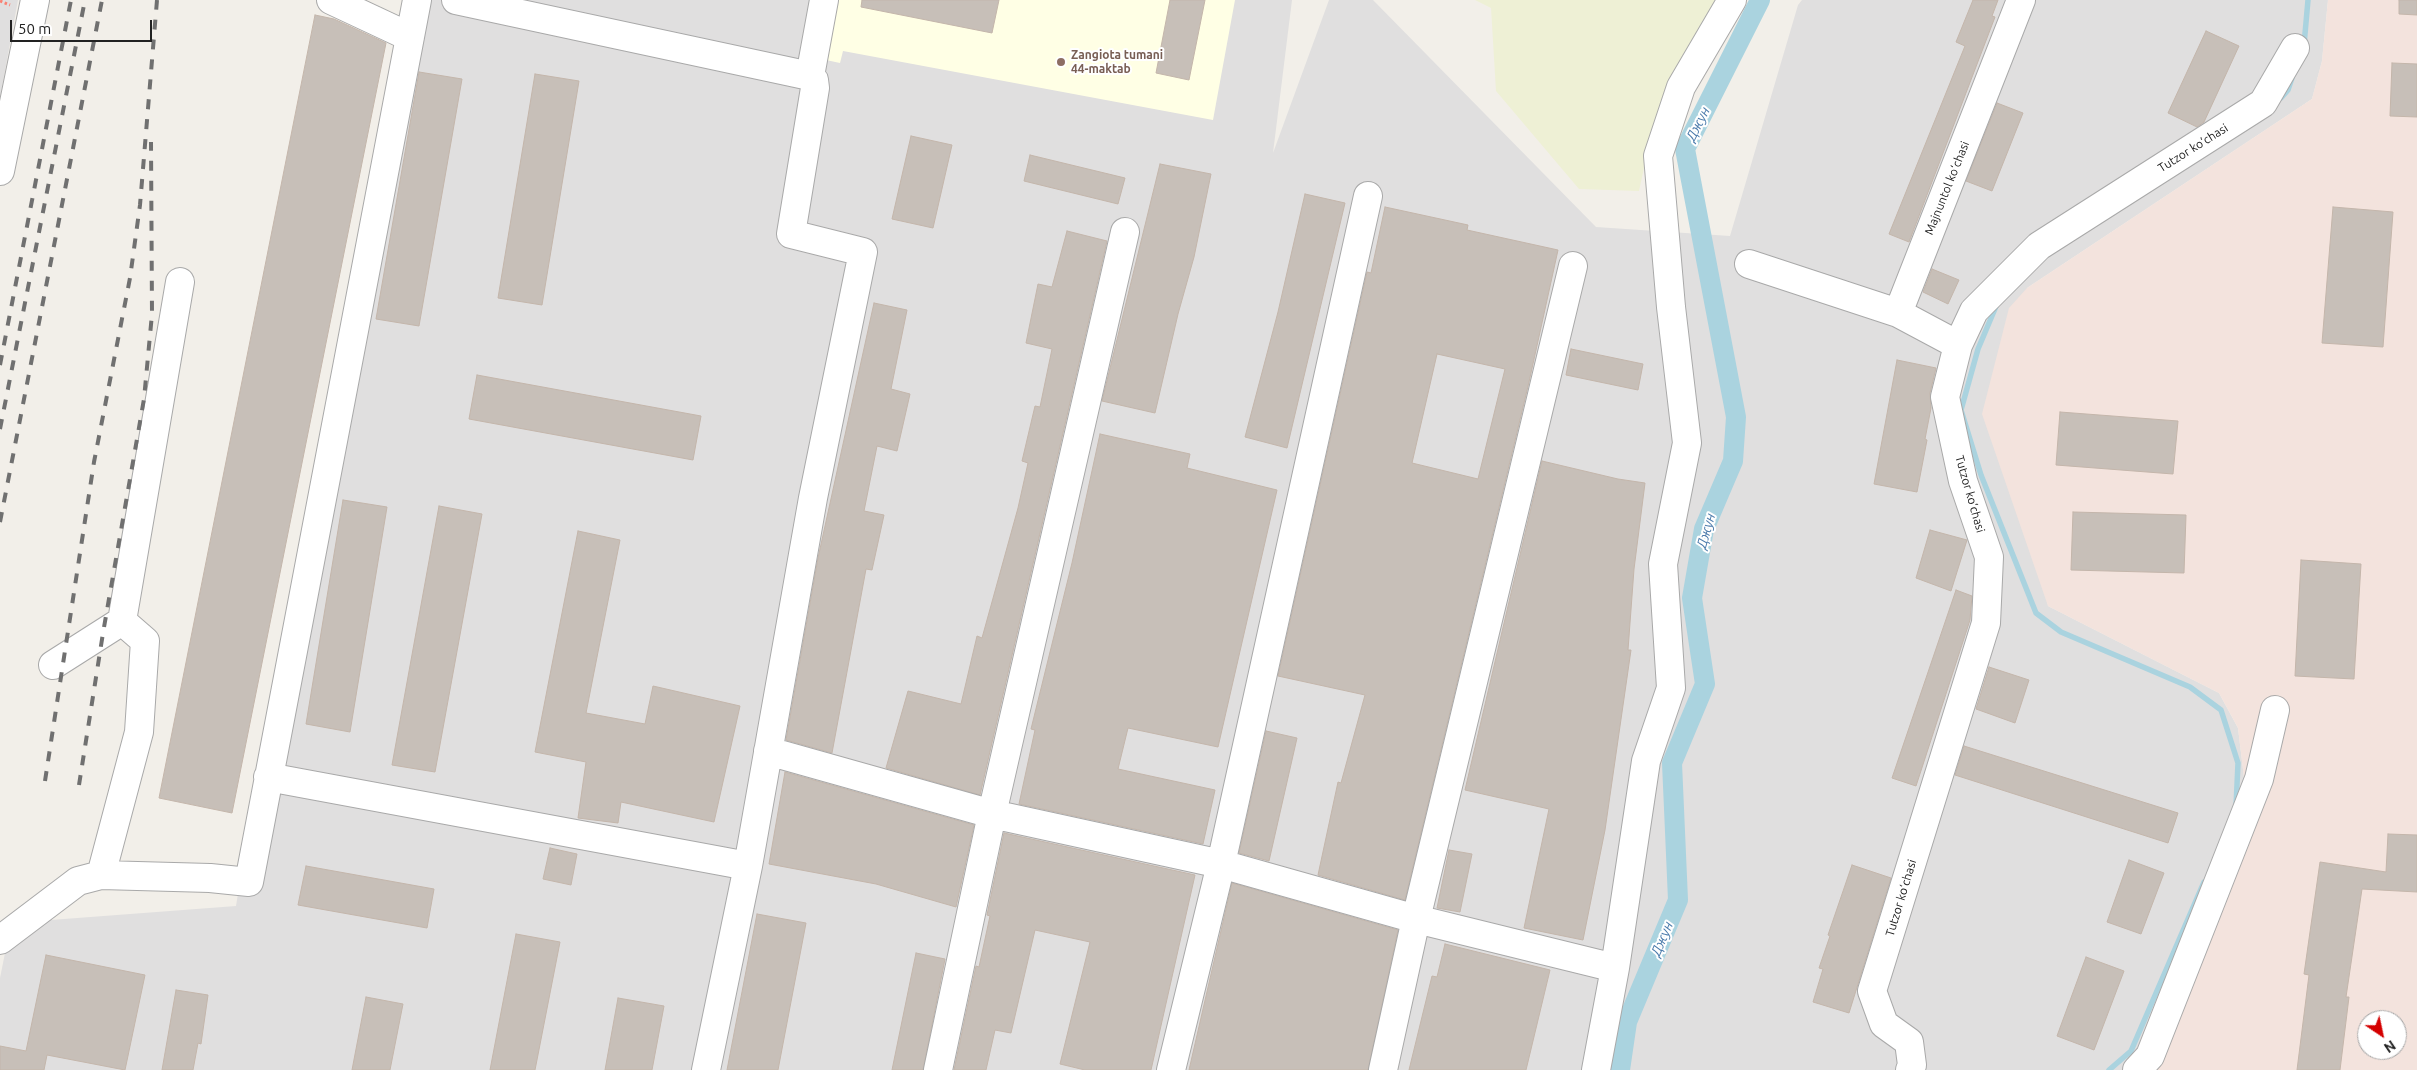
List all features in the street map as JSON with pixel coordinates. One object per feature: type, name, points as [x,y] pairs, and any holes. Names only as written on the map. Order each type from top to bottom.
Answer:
[{"type":"street","points":[[0,171],[35,0]]},
{"type":"street","points":[[331,0],[410,37]]},
{"type":"street","points":[[0,940],[78,880],[100,875],[210,878],[249,882],[417,0]]},
{"type":"street","points":[[456,0],[810,76],[814,80],[816,88],[791,234],[863,252],[813,498],[748,866],[706,1070]]},
{"type":"street","points":[[810,76],[824,0]]},
{"type":"street","points":[[1596,1070],[1615,968],[1646,761],[1671,688],[1662,564],[1687,443],[1671,307],[1658,156],[1681,87],[1732,0]]},
{"type":"street","name":"Majnuntol ko‘chasi","points":[[1898,313],[2021,0]]},
{"type":"street","name":"Tutzor ko‘chasi","points":[[1910,1070],[1912,1065],[1910,1042],[1884,1024],[1872,991],[1986,623],[1989,557],[1963,481],[1945,397],[1958,345],[1974,311],[2039,246],[2263,103],[2295,48]]},
{"type":"street","points":[[1171,1070],[1221,864],[1368,196]]},
{"type":"street","points":[[938,1070],[992,814],[1125,232]]},
{"type":"street","points":[[1749,264],[1898,313],[1958,345]]},
{"type":"street","points":[[1383,1070],[1416,919],[1573,266]]},
{"type":"street","points":[[53,665],[122,621],[180,282]]},
{"type":"street","points":[[100,875],[139,732],[145,641],[122,621]]},
{"type":"street","points":[[2137,1070],[2150,1056],[2259,779],[2275,710]]},
{"type":"street","points":[[768,751],[992,814],[1221,864],[1416,919],[1615,968]]},
{"type":"street","points":[[268,777],[748,866]]},
{"type":"shaded area","points":[[0,0],[18,0],[0,98]]},
{"type":"shaded area","points":[[405,0],[1292,0],[1273,153],[1329,0],[1373,0],[1596,227],[1730,236],[1798,5],[1802,0],[2328,0],[2322,61],[2312,99],[2027,288],[2048,606],[2219,693],[2238,728],[2244,777],[2272,780],[2155,1070],[0,1070],[0,978],[11,923],[236,906],[250,819]]},
{"type":"shaded area","name":"Zangiota tumani 44-maktab","points":[[838,0],[1235,0],[1213,120],[843,51],[840,63],[826,60]]},
{"type":"shaded area","points":[[1475,0],[1716,0],[1653,126],[1639,191],[1579,189],[1496,91],[1491,8]]},
{"type":"shaded area","points":[[2328,0],[2417,0],[2417,1070],[2155,1070],[2259,779],[2244,778],[2238,728],[2219,693],[2048,606],[1982,414],[2009,308],[2027,288],[2312,99],[2322,61]]},
{"type":"building","points":[[862,0],[999,0],[992,33],[861,7]]},
{"type":"building","points":[[1170,0],[1205,0],[1189,80],[1156,73]]},
{"type":"building","points":[[1973,0],[1998,0],[1992,16],[1995,17],[1909,242],[1889,234],[1965,46],[1956,42]]},
{"type":"building","points":[[2399,0],[2417,0],[2417,15],[2399,14]]},
{"type":"building","points":[[315,15],[334,19],[386,43],[232,813],[159,798]]},
{"type":"building","points":[[2206,31],[2239,46],[2204,122],[2197,127],[2168,113]]},
{"type":"building","points":[[2392,63],[2417,64],[2417,117],[2390,116]]},
{"type":"building","points":[[419,72],[462,79],[419,326],[376,319]]},
{"type":"building","points":[[535,74],[579,81],[542,305],[498,298]]},
{"type":"building","points":[[1997,103],[2023,113],[1992,191],[1966,181]]},
{"type":"building","points":[[911,136],[952,145],[933,228],[892,219]]},
{"type":"building","points":[[1030,155],[1125,178],[1118,204],[1024,181]]},
{"type":"building","points":[[1160,164],[1211,174],[1194,257],[1178,314],[1155,413],[1102,401]]},
{"type":"building","points":[[1305,194],[1345,203],[1287,448],[1245,437],[1278,312]]},
{"type":"building","points":[[1385,207],[1468,225],[1467,230],[1558,250],[1529,382],[1405,900],[1318,875],[1338,782],[1341,783],[1365,695],[1278,676],[1367,272],[1371,273]],"holes":[[[1437,354],[1505,369],[1478,479],[1412,463]]]},
{"type":"building","points":[[2333,207],[2393,212],[2383,347],[2322,343]]},
{"type":"building","points":[[1067,231],[1107,241],[980,795],[886,768],[908,691],[961,704],[977,636],[982,638],[1018,508],[1028,463],[1022,461],[1035,406],[1040,407],[1052,349],[1026,343],[1038,284],[1052,287]]},
{"type":"building","points":[[1932,269],[1959,280],[1948,304],[1923,292]]},
{"type":"building","points":[[874,303],[907,310],[891,389],[910,394],[897,451],[877,446],[864,511],[884,515],[872,570],[866,569],[832,753],[786,740],[818,558]]},
{"type":"building","points":[[1571,349],[1643,364],[1638,390],[1566,375]]},
{"type":"building","points":[[1897,360],[1936,368],[1930,393],[1931,408],[1925,439],[1927,440],[1917,492],[1874,484]]},
{"type":"building","points":[[477,375],[701,416],[693,460],[469,419]]},
{"type":"building","points":[[2060,412],[2178,421],[2173,474],[2056,465]]},
{"type":"building","points":[[1100,434],[1190,454],[1187,468],[1277,490],[1218,747],[1128,728],[1118,769],[1215,790],[1203,844],[1019,804],[1035,730],[1031,729],[1072,563]]},
{"type":"building","points":[[1542,461],[1618,479],[1645,483],[1634,569],[1628,650],[1631,650],[1605,830],[1583,940],[1524,928],[1549,809],[1465,790]]},
{"type":"building","points":[[343,500],[387,507],[350,732],[306,724]]},
{"type":"building","points":[[439,506],[482,514],[435,772],[392,765]]},
{"type":"building","points":[[2073,512],[2186,515],[2184,573],[2071,570]]},
{"type":"building","points":[[1930,530],[1967,540],[1951,591],[1916,578]]},
{"type":"building","points":[[578,531],[620,540],[586,713],[645,724],[653,686],[740,706],[714,822],[621,802],[618,823],[578,818],[586,762],[535,752]]},
{"type":"building","points":[[2301,560],[2361,564],[2354,679],[2295,676]]},
{"type":"building","points":[[1956,590],[1972,596],[1970,620],[1916,786],[1892,778]]},
{"type":"building","points":[[1989,667],[2029,680],[2015,723],[1976,709]]},
{"type":"building","points":[[1266,731],[1297,738],[1269,861],[1239,853]]},
{"type":"building","points":[[1964,746],[2178,813],[2168,843],[1955,775]]},
{"type":"building","points":[[785,772],[974,825],[956,907],[876,884],[769,864]]},
{"type":"building","points":[[1004,833],[1195,875],[1151,1070],[1085,1070],[1060,1064],[1090,942],[1035,930],[1011,1033],[995,1030],[986,1070],[954,1070],[976,966],[979,967],[990,916],[987,915]]},
{"type":"building","points":[[2388,834],[2417,835],[2417,892],[2362,889],[2346,997],[2349,997],[2340,1070],[2297,1070],[2309,975],[2304,974],[2320,862],[2386,872]]},
{"type":"building","points":[[550,848],[577,854],[571,885],[543,879]]},
{"type":"building","points":[[1449,850],[1472,854],[1460,912],[1437,908]]},
{"type":"building","points":[[2129,860],[2164,873],[2141,934],[2107,922]]},
{"type":"building","points":[[1852,865],[1891,878],[1849,1013],[1813,1002],[1823,969],[1819,968],[1830,936],[1828,935]]},
{"type":"building","points":[[306,866],[434,889],[427,928],[298,905]]},
{"type":"building","points":[[1232,883],[1398,930],[1368,1070],[1189,1070]]},
{"type":"building","points":[[757,914],[806,923],[778,1070],[727,1070]]},
{"type":"building","points":[[516,934],[560,942],[535,1070],[490,1070]]},
{"type":"building","points":[[1445,944],[1550,970],[1526,1070],[1409,1070],[1432,976],[1437,977]]},
{"type":"building","points":[[916,953],[945,959],[923,1070],[892,1070]]},
{"type":"building","points":[[46,955],[145,975],[125,1070],[47,1055],[44,1070],[0,1070],[0,1046],[26,1051]]},
{"type":"building","points":[[2086,957],[2124,971],[2094,1050],[2057,1036]]},
{"type":"building","points":[[176,990],[208,995],[201,1044],[198,1043],[193,1070],[162,1070]]},
{"type":"building","points":[[366,997],[403,1004],[390,1070],[352,1070]]},
{"type":"building","points":[[618,998],[664,1006],[652,1070],[605,1070]]},
{"type":"waterway","name":"Джун","points":[[1620,1070],[1627,1022],[1678,900],[1672,763],[1705,684],[1692,598],[1704,529],[1733,461],[1736,417],[1685,149],[1760,0]]},
{"type":"waterway","points":[[2304,45],[2308,0]]},
{"type":"waterway","points":[[2281,98],[2288,90],[2292,78]]},
{"type":"waterway","points":[[1997,304],[1978,349],[1961,410],[1981,475],[2036,613],[2061,632],[2190,687],[2221,710],[2238,763],[2236,807]]},
{"type":"waterway","points":[[2109,1070],[2131,1051],[2204,882]]},
{"type":"railway","points":[[0,365],[71,0]]},
{"type":"railway","points":[[0,429],[85,0]]},
{"type":"railway","points":[[0,522],[102,0]]},
{"type":"railway","points":[[45,781],[94,462],[130,278],[140,205],[157,0]]},
{"type":"railway","points":[[79,785],[103,633],[144,399],[152,314],[151,142]]},
{"type":"place","name":"Zangiota tumani 44-maktab","points":[[1061,62]]}]
